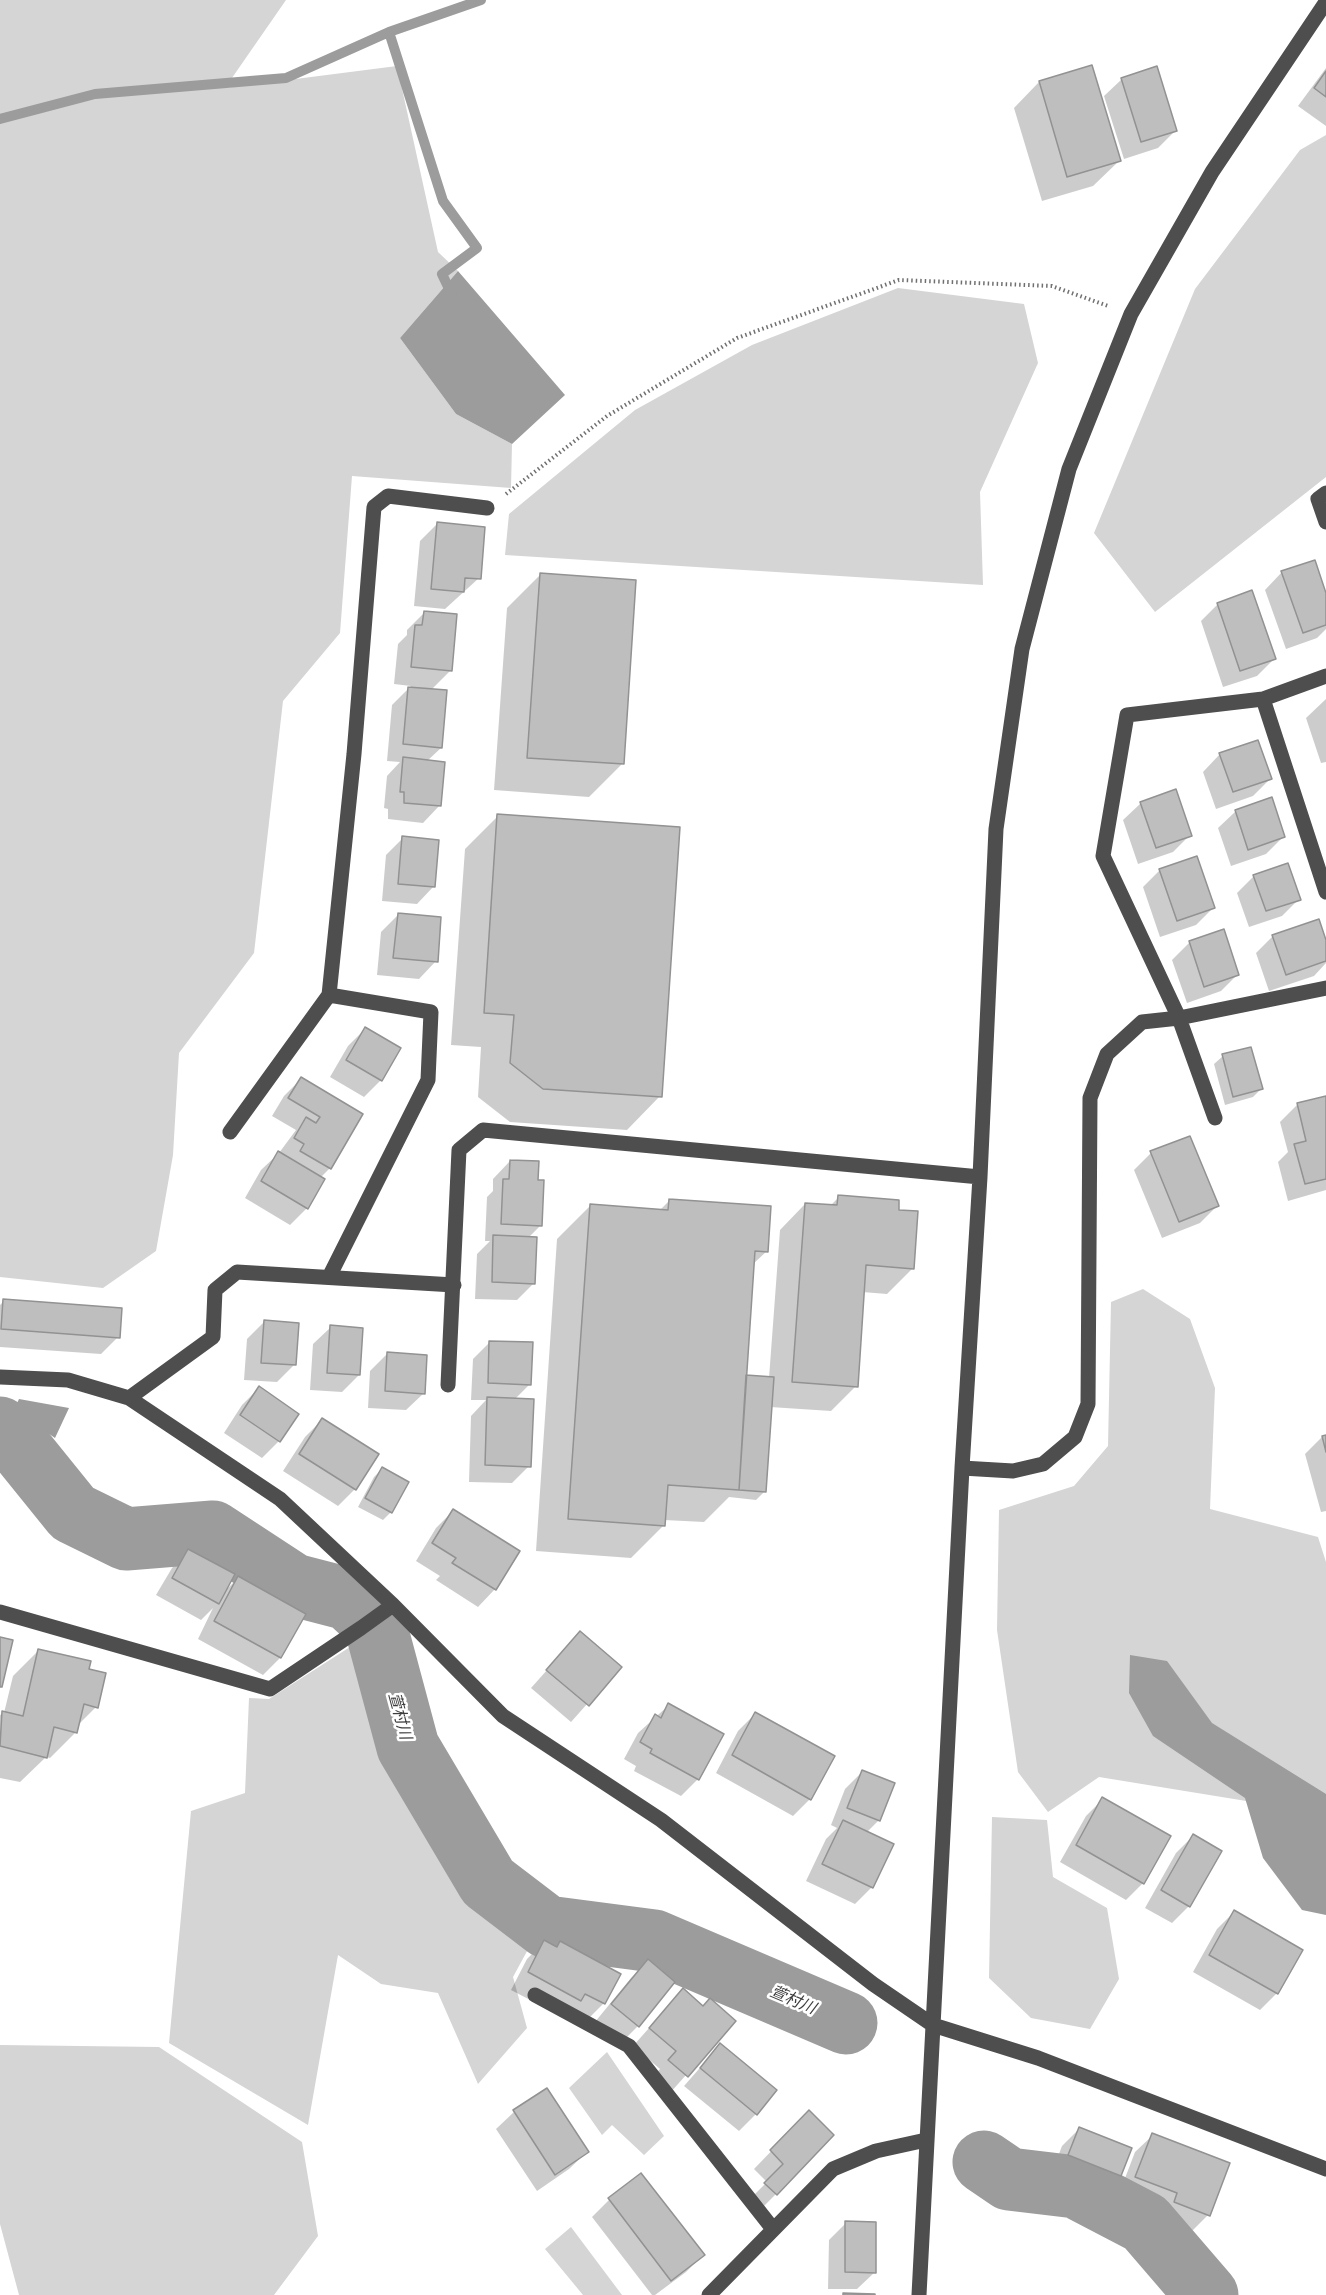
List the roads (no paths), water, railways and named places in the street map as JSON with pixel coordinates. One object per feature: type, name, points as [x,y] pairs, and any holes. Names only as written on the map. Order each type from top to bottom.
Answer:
[{"type":"street","points":[[919,2295],[962,1468],[980,1177],[996,830],[1022,649],[1069,469],[1131,314],[1212,172],[1326,2]]},
{"type":"street","points":[[1326,493],[1318,499],[1326,522]]},
{"type":"street","points":[[230,1132],[329,995],[354,754],[374,507],[388,496],[487,508]]},
{"type":"street","points":[[1215,1118],[1179,1018],[1103,856],[1126,715],[1263,699],[1326,676]]},
{"type":"street","points":[[1263,699],[1326,892]]},
{"type":"street","points":[[962,1468],[1013,1471],[1043,1464],[1075,1437],[1088,1404],[1090,1098],[1107,1054],[1142,1022],[1179,1018],[1326,988]]},
{"type":"street","points":[[329,995],[431,1012],[428,1080],[329,1277]]},
{"type":"street","points":[[448,1385],[459,1150],[483,1130],[980,1177]]},
{"type":"street","points":[[129,1398],[213,1337],[215,1290],[237,1272],[454,1285]]},
{"type":"street","points":[[0,1377],[68,1380],[129,1398],[280,1499],[393,1605],[503,1716],[661,1820],[873,1984],[933,2025],[1038,2058],[1326,2169]]},
{"type":"street","points":[[0,1612],[270,1689],[393,1605]]},
{"type":"street","points":[[535,1995],[629,2046],[773,2229]]},
{"type":"street","points":[[709,2295],[833,2169],[876,2151],[926,2140]]},
{"type":"waterway","points":[[0,119],[95,94],[286,78],[389,32],[481,0]]},
{"type":"waterway","points":[[389,32],[443,201],[477,248],[442,274],[452,295]]},
{"type":"waterway","name":"萱村川","points":[[0,1428],[10,1435],[73,1513],[126,1539],[213,1532],[294,1585],[348,1599],[375,1624],[408,1747],[488,1882],[547,1927],[654,1941],[846,2023]]},
{"type":"waterway","name":"萱村川","points":[[984,2162],[1009,2179],[1076,2187],[1145,2223],[1207,2295]]}]
